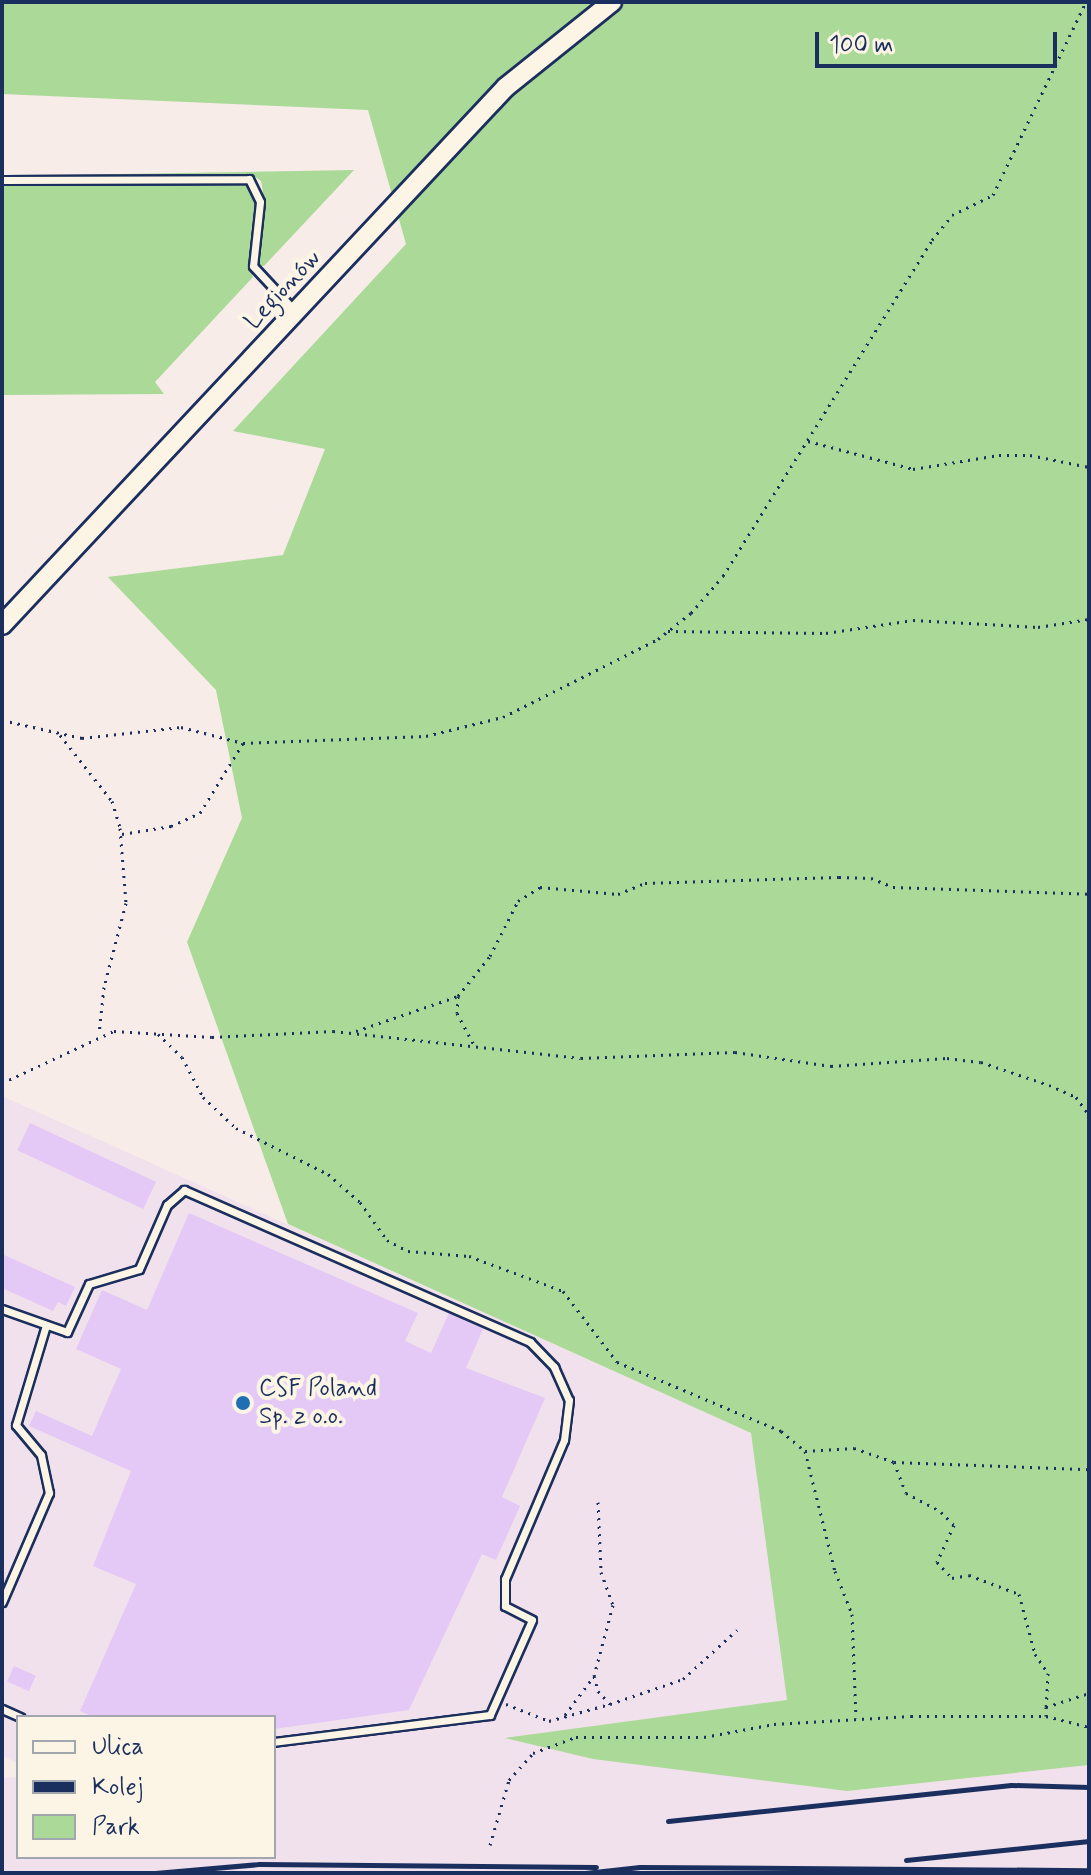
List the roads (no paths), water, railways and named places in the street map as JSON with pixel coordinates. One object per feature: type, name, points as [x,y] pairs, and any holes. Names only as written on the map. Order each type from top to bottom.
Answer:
[{"type":"street","name":"Legionów","points":[[2,625],[506,87],[612,2]]},
{"type":"lane","points":[[2,180],[249,179],[260,202],[253,266],[296,312]]},
{"type":"lane","points":[[2,1309],[67,1332],[89,1284],[139,1269],[167,1205],[184,1190],[530,1342],[554,1367],[569,1400],[564,1440],[505,1579],[505,1606],[532,1620],[490,1715],[276,1742]]},
{"type":"lane","points":[[2,1602],[49,1493],[41,1455],[16,1425],[46,1325]]},
{"type":"railway","points":[[668,1821],[1011,1785],[1089,1787]]},
{"type":"railway","points":[[906,1860],[1089,1841]]},
{"type":"railway","points":[[155,1873],[259,1864],[596,1867]]},
{"type":"railway","points":[[585,1873],[640,1867],[1089,1870]]},
{"type":"place","name":"CSF Poland Sp. z o.o.","points":[[243,1403]]}]
